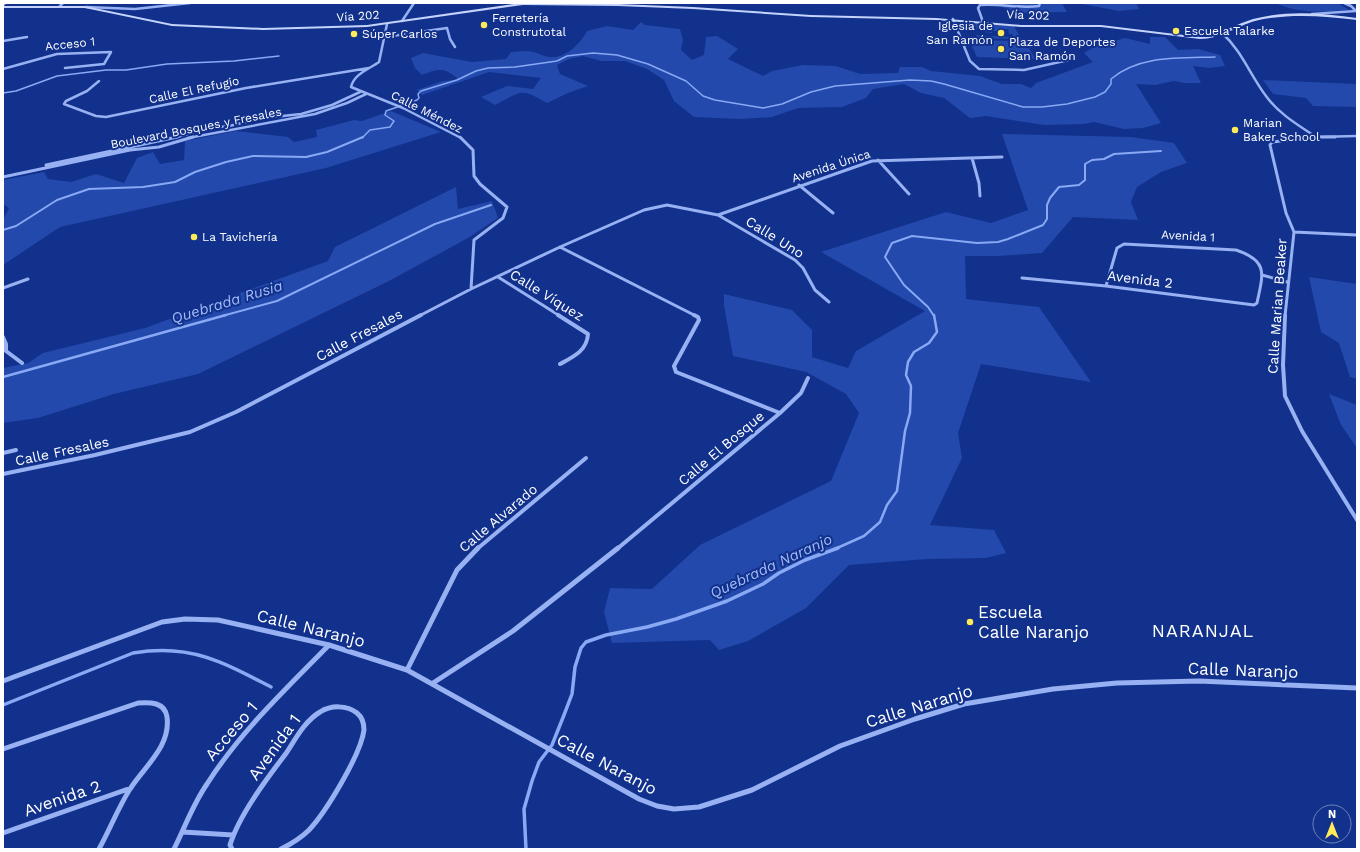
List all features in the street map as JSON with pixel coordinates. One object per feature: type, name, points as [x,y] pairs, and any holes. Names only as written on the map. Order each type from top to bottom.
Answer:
[{"type":"main road","name":"Vía 202","points":[[4,5],[62,4],[85,7],[159,23],[191,27],[263,29],[333,28],[387,24],[403,19],[523,4],[667,5],[811,16],[953,20],[1021,26],[1101,26],[1200,38],[1208,38],[1255,20],[1287,16],[1303,15],[1357,19]]},
{"type":"street","points":[[85,7],[135,9],[190,3]]},
{"type":"street","points":[[403,19],[414,3]]},
{"type":"street","points":[[983,22],[978,8],[980,5],[992,4],[1027,8],[1039,6],[1040,3]]},
{"type":"street","points":[[1303,15],[1356,10],[1344,3]]},
{"type":"street","points":[[953,20],[970,61],[979,68],[1024,70],[1073,59]]},
{"type":"street","points":[[360,92],[352,88],[352,82],[380,59],[387,24]]},
{"type":"street","points":[[385,37],[447,28],[450,40],[455,47]]},
{"type":"street","points":[[1222,33],[1228,38],[1250,67],[1266,96],[1274,105],[1316,137],[1357,136]]},
{"type":"street","points":[[3,41],[27,36]]},
{"type":"street","name":"Acceso 1","points":[[3,69],[57,54],[112,52],[104,64],[65,68]]},
{"type":"street","name":"Calle El Refugio","points":[[99,81],[90,89],[66,101],[64,104],[96,116],[106,117],[246,88],[372,67]]},
{"type":"street","name":"Calle Méndez","points":[[360,92],[403,108],[459,136],[473,150],[473,169],[475,178],[482,186],[502,200],[506,207],[505,216],[498,224],[478,234],[474,240],[471,289]]},
{"type":"street","name":"Boulevard Bosques y Fresales","points":[[3,175],[162,141],[199,130],[306,112],[332,105],[360,92]]},
{"type":"street","name":"Boulevard Bosques y Fresales","points":[[3,175],[130,150],[159,147],[181,139],[315,114],[347,103],[366,94]]},
{"type":"street","name":"Calle Marian Beaker","points":[[1316,137],[1272,142],[1270,145],[1286,213],[1294,232],[1287,282],[1282,365],[1285,396],[1302,431],[1357,520]]},
{"type":"street","name":"Avenida Única","points":[[718,215],[799,185],[868,162],[878,160],[1002,157]]},
{"type":"street","points":[[972,158],[979,183],[980,196]]},
{"type":"street","points":[[878,160],[909,194]]},
{"type":"street","points":[[799,185],[833,213]]},
{"type":"street","name":"Calle Fresales","points":[[3,474],[95,455],[204,427],[230,415],[471,289],[560,247],[644,210],[657,207],[676,206],[718,215]]},
{"type":"street","name":"Calle Uno","points":[[718,215],[795,260],[803,268],[815,290],[829,302]]},
{"type":"street","points":[[1294,232],[1357,235]]},
{"type":"street","name":"Avenida 1","points":[[1106,286],[1118,248],[1124,244],[1227,249],[1249,254],[1260,263],[1262,275]]},
{"type":"street","name":"Calle El Bosque","points":[[432,683],[513,631],[611,554],[780,413],[676,372],[674,366],[699,320],[698,317],[560,247]]},
{"type":"street","points":[[1262,275],[1287,282]]},
{"type":"street","name":"Avenida 2","points":[[1022,278],[1106,286],[1254,305],[1257,303],[1262,275]]},
{"type":"street","name":"Calle Víquez","points":[[498,277],[588,334],[589,338],[585,346],[577,354],[560,364]]},
{"type":"street","points":[[3,288],[28,279]]},
{"type":"street","points":[[3,337],[6,344],[6,351],[22,363]]},
{"type":"street","points":[[780,413],[800,393],[808,378]]},
{"type":"street","points":[[3,453],[16,450]]},
{"type":"street","name":"Calle Alvarado","points":[[407,670],[461,564],[586,458]]},
{"type":"street","name":"Calle Naranjo","points":[[3,682],[67,656],[162,622],[185,619],[218,620],[329,645],[407,670],[639,799],[657,806],[674,809],[699,807],[752,790],[840,746],[915,719],[964,704],[1053,689],[1117,683],[1199,681],[1357,688]]},
{"type":"street","name":"Acceso 1","points":[[174,849],[207,784],[230,752],[250,728],[329,645]]},
{"type":"street","points":[[3,749],[138,703],[149,702],[161,705],[167,711],[169,722],[168,733],[131,788],[99,849]]},
{"type":"street","name":"Avenida 1","points":[[232,849],[230,845],[233,835],[261,788],[307,723],[316,714],[330,708],[342,708],[354,711],[361,717],[364,728],[361,743],[323,814],[309,830],[295,842],[281,849]]},
{"type":"street","name":"Avenida 2","points":[[3,834],[131,788]]},
{"type":"street","points":[[183,832],[233,835]]},
{"type":"shaded area","points":[[993,3],[1062,3],[1067,12],[1016,13]]},
{"type":"shaded area","points":[[1077,3],[1136,3],[1139,9],[1119,11]]},
{"type":"shaded area","points":[[1275,3],[1338,3],[1349,10],[1320,12],[1302,11],[1284,7]]},
{"type":"shaded area","points":[[641,22],[645,25],[680,29],[683,40],[681,50],[692,60],[704,55],[706,37],[717,36],[738,49],[728,59],[763,76],[772,71],[803,65],[836,66],[860,74],[898,73],[900,67],[922,67],[931,71],[980,76],[1002,84],[1021,84],[1031,88],[1036,83],[1093,62],[1084,53],[1096,46],[1125,38],[1150,44],[1150,37],[1165,37],[1178,50],[1198,49],[1220,55],[1225,66],[1209,68],[1193,66],[1201,83],[1184,83],[1174,81],[1155,85],[1136,84],[1161,123],[1143,128],[1124,129],[1094,122],[1084,124],[1044,125],[986,116],[970,118],[944,98],[921,93],[904,84],[873,89],[866,98],[842,107],[798,108],[772,117],[740,119],[694,117],[674,101],[664,80],[647,69],[625,61],[601,61],[583,56],[569,59],[557,65],[560,74],[588,86],[547,103],[526,93],[521,93],[495,105],[481,97],[507,86],[533,89],[541,78],[489,72],[422,95],[417,90],[443,81],[455,80],[457,78],[448,72],[440,70],[422,75],[415,68],[411,58],[423,53],[472,62],[506,59],[511,52],[522,51],[530,51],[548,57],[554,57],[565,54],[574,48],[587,31],[607,26],[633,30]]},
{"type":"shaded area","points":[[971,22],[1014,26],[1021,39],[977,38],[976,35],[1013,36],[1012,34],[1009,34],[1008,29],[992,31],[992,33],[983,32],[983,29],[977,29],[974,31]]},
{"type":"shaded area","name":"Plaza de Deportes San Ramón","points":[[969,40],[1025,41],[1035,59],[977,57]]},
{"type":"shaded area","points":[[1263,80],[1357,84],[1357,107],[1313,106],[1306,98],[1273,94]]},
{"type":"shaded area","points":[[391,111],[441,132],[326,168],[60,227],[3,265],[3,220],[9,208],[3,204],[3,180],[44,172],[48,179],[71,182],[96,174],[124,183],[137,158],[153,152],[160,164],[184,160],[185,141],[236,131],[288,137],[294,142],[317,137],[316,130],[354,120],[362,121]]},
{"type":"shaded area","points":[[1002,134],[1131,137],[1174,143],[1187,163],[1161,172],[1137,187],[1131,202],[1138,220],[1073,217],[1042,253],[998,256],[965,256],[966,299],[1039,307],[1091,382],[981,364],[958,433],[962,458],[930,525],[994,530],[1006,553],[986,558],[927,559],[849,565],[806,608],[748,641],[719,650],[710,640],[612,643],[604,612],[610,588],[652,589],[700,545],[831,481],[859,413],[846,394],[806,372],[733,356],[724,305],[724,294],[792,310],[812,330],[812,357],[848,368],[856,351],[925,311],[821,252],[946,212],[991,223],[1028,210]]},
{"type":"shaded area","points":[[456,187],[458,209],[492,201],[498,218],[468,238],[389,281],[198,374],[114,394],[38,418],[3,423],[3,368],[28,363],[43,353],[145,328],[328,261],[335,247]]},
{"type":"shaded area","points":[[1309,277],[1357,284],[1357,379],[1350,377],[1339,343],[1321,332]]},
{"type":"shaded area","points":[[1329,394],[1357,405],[1357,448],[1341,425]]},
{"type":"waterway","points":[[363,137],[370,130],[390,127],[394,121],[385,115],[386,111],[417,100],[419,98],[418,94],[421,91],[457,80],[476,71],[488,68],[515,67],[557,61],[567,56],[593,53],[617,55],[648,64],[686,81],[703,96],[715,100],[763,108],[782,104],[811,92],[835,86],[910,80],[931,81],[944,84],[1023,107],[1042,107],[1067,104],[1095,97],[1105,92],[1111,84],[1111,79],[1122,71],[1147,62],[1160,59],[1215,57]]},
{"type":"waterway","points":[[3,93],[16,91],[57,76],[106,70],[126,70],[167,64],[234,61],[279,56]]},
{"type":"waterway","points":[[3,230],[16,226],[57,200],[89,189],[143,187],[175,182],[195,172],[226,162],[253,156],[306,157],[327,152],[363,137]]},
{"type":"waterway","name":"Quebrada Naranjo","points":[[934,316],[928,307],[904,285],[885,257],[892,243],[912,236],[977,243],[998,242],[1008,239],[1043,225],[1047,219],[1047,205],[1050,198],[1059,187],[1079,185],[1085,180],[1085,164],[1092,160],[1104,159],[1114,154],[1161,151]]},
{"type":"waterway","name":"Quebrada Rusia","points":[[222,316],[277,301],[435,224],[491,205]]},
{"type":"waterway","name":"Quebrada Rusia","points":[[3,377],[226,315]]},
{"type":"waterway","name":"Quebrada Naranjo","points":[[835,549],[864,536],[880,522],[887,505],[897,491],[905,431],[910,413],[911,386],[906,375],[908,362],[914,352],[929,343],[937,332],[934,315]]},
{"type":"waterway","name":"Quebrada Naranjo","points":[[526,849],[524,809],[532,781],[539,762],[552,745],[564,715],[572,694],[575,667],[581,648],[586,642],[606,635],[647,627],[676,619],[727,601],[763,584],[779,573],[805,560],[838,548]]},
{"type":"waterway","points":[[3,705],[133,653],[153,651],[186,652],[199,655],[224,664],[271,687]]},
{"type":"place","name":"Ferretería Construtotal","points":[[484,25]]},
{"type":"place","name":"Escuela Talarke","points":[[1176,31]]},
{"type":"place","name":"Iglesia de San Ramón","points":[[1001,33]]},
{"type":"place","name":"Súper Carlos","points":[[354,34]]},
{"type":"place","name":"Plaza de Deportes San Ramón","points":[[1001,49]]},
{"type":"place","name":"Marian Baker School","points":[[1235,130]]},
{"type":"place","name":"La Tavichería","points":[[194,237]]},
{"type":"place","name":"Escuela Calle Naranjo","points":[[970,622]]},
{"type":"district","name":"NARANJAL","points":[[1203,630]]}]
